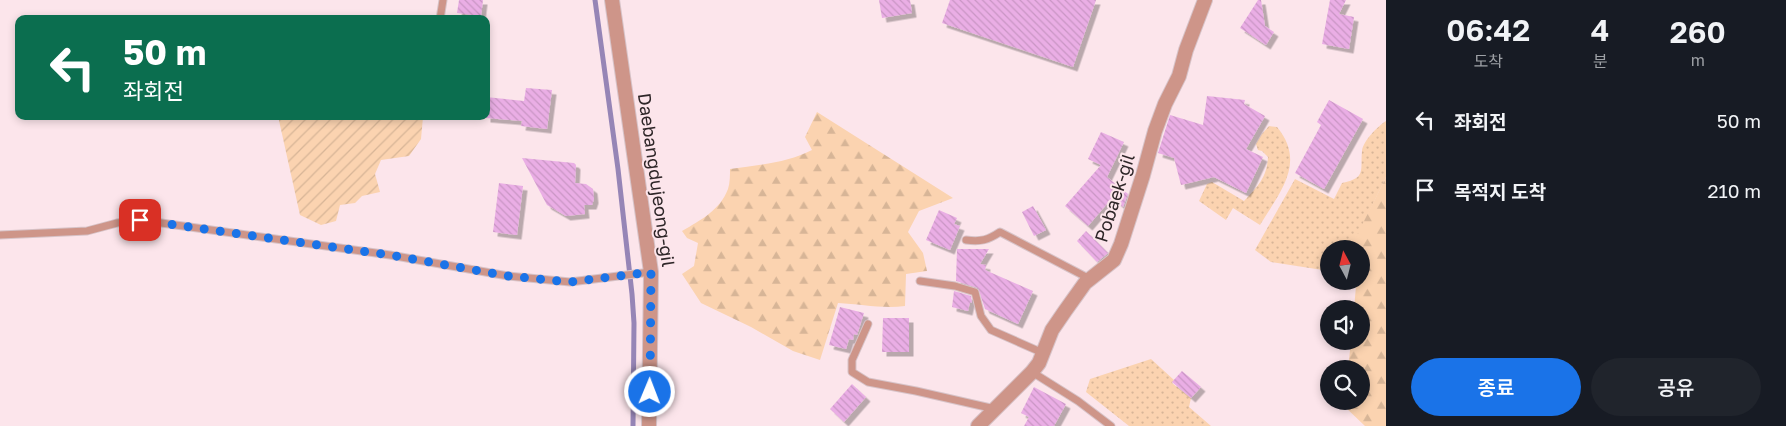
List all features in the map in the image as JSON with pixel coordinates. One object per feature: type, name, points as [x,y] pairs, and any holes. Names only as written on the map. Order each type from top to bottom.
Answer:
[{"type":"street","name":"Daebangdujeong-gil","points":[[612,0],[644,273],[649,426]]},
{"type":"street","name":"Pobaek-gil","points":[[978,426],[1039,363],[1052,330],[1085,283],[1114,260],[1121,244],[1155,132],[1165,104],[1179,76],[1186,50],[1205,0]]},
{"type":"lane","points":[[441,15],[444,0]]},
{"type":"lane","points":[[0,235],[86,231],[117,223],[140,220],[390,255],[508,276],[570,282],[644,273]]},
{"type":"lane","points":[[966,240],[978,242],[988,240],[1000,232],[1090,279]]},
{"type":"lane","points":[[920,281],[955,286],[976,292],[981,316],[991,330],[1043,353]]},
{"type":"lane","points":[[868,324],[852,360],[852,372],[868,382],[995,409]]},
{"type":"lane","points":[[1032,372],[1078,401],[1111,426]]},
{"type":"green space","points":[[817,112],[953,198],[919,211],[908,232],[923,253],[927,271],[906,274],[905,306],[880,307],[838,303],[820,360],[793,351],[751,327],[701,303],[682,274],[694,266],[698,243],[687,238],[682,231],[709,214],[720,203],[728,189],[730,169],[782,161],[812,150],[805,137]]},
{"type":"green space","points":[[279,120],[423,120],[421,139],[409,156],[381,160],[375,174],[380,192],[362,196],[355,203],[340,205],[336,221],[321,225],[300,215]]},
{"type":"green space","points":[[1386,121],[1386,177],[1355,240],[1320,240],[1320,270],[1271,262],[1255,250],[1295,179],[1334,199],[1342,183],[1359,176],[1363,147],[1375,130]]},
{"type":"green space","points":[[1269,126],[1277,127],[1286,140],[1290,153],[1290,165],[1282,189],[1260,225],[1233,208],[1226,220],[1199,201],[1207,184],[1212,182],[1244,201],[1249,196],[1266,171],[1268,157],[1258,150],[1256,144]]},
{"type":"green space","points":[[1386,177],[1386,426],[1365,426],[1348,410],[1370,410],[1370,360],[1349,360],[1350,350],[1370,350],[1370,300],[1355,300],[1356,290],[1370,290],[1370,240],[1354,240]]},
{"type":"green space","points":[[1151,359],[1174,380],[1172,383],[1191,398],[1189,407],[1211,426],[1129,426],[1086,392],[1090,379]]},
{"type":"building","points":[[459,0],[483,0],[481,15],[457,13]]},
{"type":"building","points":[[879,0],[910,0],[912,13],[882,18]]},
{"type":"building","points":[[950,0],[1096,0],[1073,67],[942,23]]},
{"type":"building","points":[[1258,0],[1261,0],[1265,26],[1274,32],[1266,45],[1240,28]]},
{"type":"building","points":[[1330,0],[1346,0],[1339,14],[1354,17],[1349,49],[1322,44]]},
{"type":"building","points":[[526,88],[552,90],[547,129],[521,126],[522,121],[490,118],[490,97],[524,101]]},
{"type":"building","points":[[1207,96],[1245,100],[1244,104],[1265,116],[1246,149],[1263,157],[1246,193],[1214,177],[1181,185],[1174,158],[1158,153],[1170,115],[1203,125]]},
{"type":"building","points":[[1329,100],[1363,119],[1324,189],[1295,173],[1321,125],[1317,122]]},
{"type":"building","points":[[1101,132],[1124,142],[1107,177],[1128,194],[1123,207],[1112,198],[1088,226],[1065,206],[1101,165],[1088,159]]},
{"type":"building","points":[[522,158],[574,163],[576,165],[575,183],[586,184],[593,189],[594,199],[592,205],[584,205],[585,214],[566,216],[547,205]]},
{"type":"building","points":[[499,183],[523,186],[517,235],[493,232]]},
{"type":"building","points":[[1033,206],[1046,230],[1034,236],[1022,212]]},
{"type":"building","points":[[939,210],[957,218],[954,224],[960,226],[950,250],[926,240]]},
{"type":"building","points":[[1086,231],[1108,253],[1097,262],[1077,241]]},
{"type":"building","points":[[957,249],[989,249],[980,264],[986,265],[985,270],[1033,291],[1018,324],[985,309],[978,288],[956,281]]},
{"type":"building","points":[[954,291],[971,296],[972,303],[970,302],[968,311],[952,307]]},
{"type":"building","points":[[840,307],[864,313],[857,335],[854,334],[853,340],[849,339],[846,349],[829,345]]},
{"type":"building","points":[[883,318],[909,318],[909,352],[882,352]]},
{"type":"building","points":[[1182,371],[1201,387],[1191,398],[1172,382]]},
{"type":"building","points":[[852,384],[866,397],[844,422],[830,409]]},
{"type":"building","points":[[1034,387],[1066,404],[1054,426],[1024,426],[1029,417],[1021,413]]},
{"type":"waterway","points":[[595,0],[618,169],[632,294],[634,323],[633,426]]},
{"type":"route","points":[[140,220],[390,255],[508,276],[570,282],[651,272],[650,392]]}]
